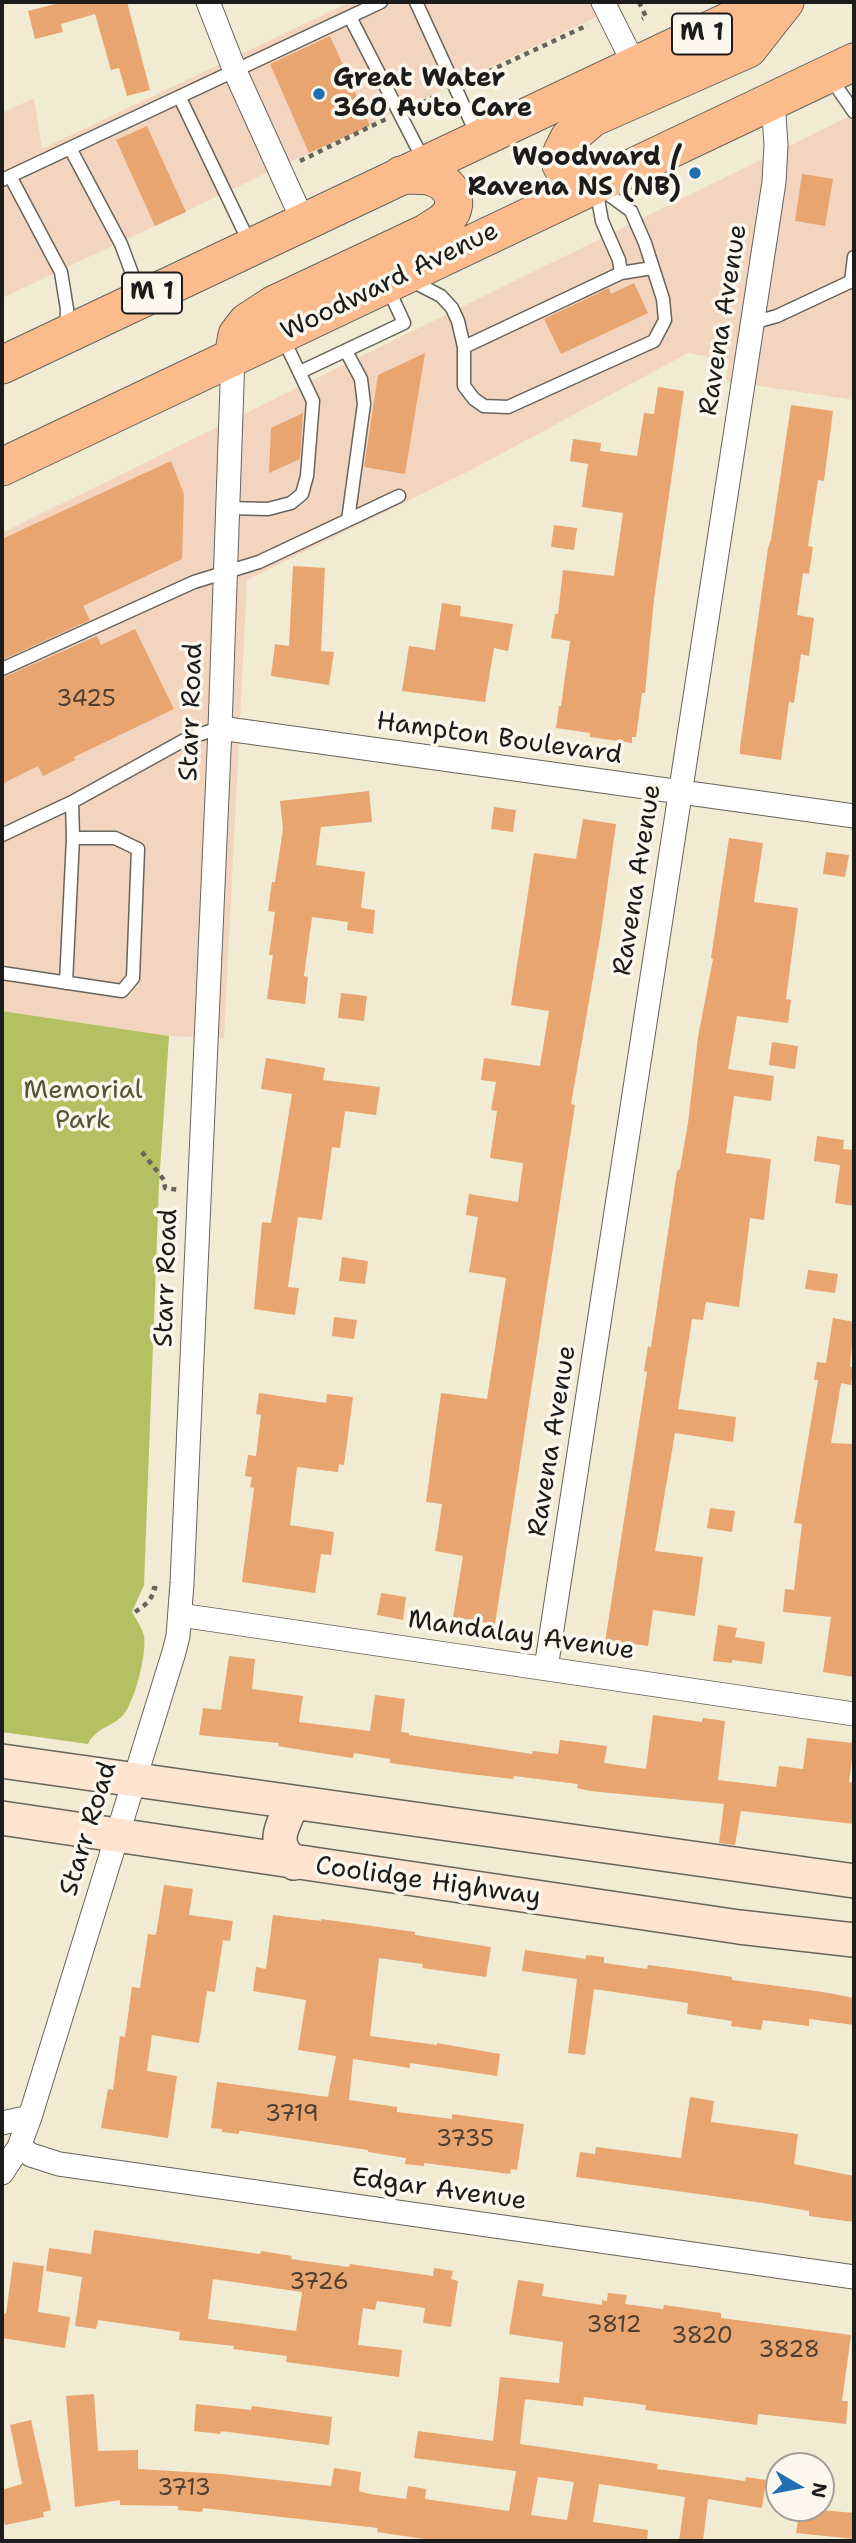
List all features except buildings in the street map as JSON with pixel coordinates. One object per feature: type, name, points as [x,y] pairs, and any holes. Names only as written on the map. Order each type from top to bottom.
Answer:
[{"type":"main road","name":"M 1","points":[[2,365],[769,2]]},
{"type":"main road","points":[[595,185],[568,177],[561,165],[562,152],[569,138],[593,118],[748,49],[785,2]]},
{"type":"main road","name":"Woodward Avenue","points":[[2,467],[841,68]]},
{"type":"main road","points":[[233,357],[237,335],[247,322],[273,305],[426,233],[447,218],[453,210],[453,198],[448,186],[413,169]]},
{"type":"main road","points":[[2,1761],[854,1881]]},
{"type":"main road","points":[[293,1802],[279,1841],[283,1853],[294,1863]]},
{"type":"main road","name":"Coolidge Highway","points":[[2,1818],[739,1927],[854,1940]]},
{"type":"street","points":[[208,2],[235,71],[304,223]]},
{"type":"street","points":[[603,2],[634,64]]},
{"type":"street","name":"Ravena Avenue","points":[[546,1668],[774,183],[776,145],[773,101]]},
{"type":"street","name":"Starr Road","points":[[2,2173],[19,2147],[30,2117],[174,1652],[180,1615],[220,728],[233,357]]},
{"type":"street","name":"Hampton Boulevard","points":[[220,728],[854,816]]},
{"type":"street","name":"Mandalay Avenue","points":[[180,1615],[854,1714]]},
{"type":"street","points":[[2,2123],[30,2117]]},
{"type":"street","name":"Edgar Avenue","points":[[19,2147],[31,2155],[59,2164],[854,2277]]},
{"type":"lane","points":[[66,335],[67,309],[61,272],[6,178],[382,2]]},
{"type":"lane","points":[[416,2],[478,138]]},
{"type":"lane","points":[[350,17],[413,169]]},
{"type":"lane","points":[[841,68],[854,112]]},
{"type":"lane","points":[[180,98],[251,246]]},
{"type":"lane","points":[[70,148],[121,244],[141,299]]},
{"type":"lane","points":[[395,280],[441,296],[452,308],[464,347],[464,386],[474,399],[484,406],[509,407],[654,341],[665,320],[663,299],[646,243],[631,211],[595,185]]},
{"type":"lane","points":[[595,185],[602,222],[619,260],[621,273]]},
{"type":"lane","points":[[752,323],[776,316],[853,281],[854,257]]},
{"type":"lane","points":[[464,347],[621,273],[652,268]]},
{"type":"lane","points":[[300,372],[404,324],[395,280]]},
{"type":"lane","points":[[227,508],[268,509],[291,503],[302,494],[307,476],[313,401],[282,334]]},
{"type":"lane","points":[[346,351],[361,379],[364,404],[348,520]]},
{"type":"lane","points":[[2,669],[194,582],[259,562],[399,496]]},
{"type":"lane","points":[[2,835],[72,802],[188,738],[220,728]]},
{"type":"lane","points":[[66,983],[73,838],[72,802]]},
{"type":"lane","points":[[2,973],[122,991],[133,978],[138,849],[116,838],[73,838]]},
{"type":"path","points":[[639,2],[646,17],[642,19]]},
{"type":"path","points":[[142,1152],[164,1180],[165,1188],[199,1191]]},
{"type":"shaded area","points":[[350,2],[628,2],[2,298],[2,113],[34,98],[42,149]]},
{"type":"shaded area","points":[[854,114],[854,400],[726,381],[729,360],[688,353],[473,469],[247,580],[224,1038],[169,1036],[2,1011],[2,533]]},
{"type":"green space","name":"Memorial Park","points":[[2,1011],[169,1036],[159,1184],[144,1585],[132,1612],[144,1636],[144,1653],[136,1688],[124,1714],[96,1734],[88,1744],[2,1732]]},
{"type":"place","name":"Great Water 360 Auto Care","points":[[319,94]]},
{"type":"place","name":"Woodward / Ravena NS (NB)","points":[[695,173]]}]
